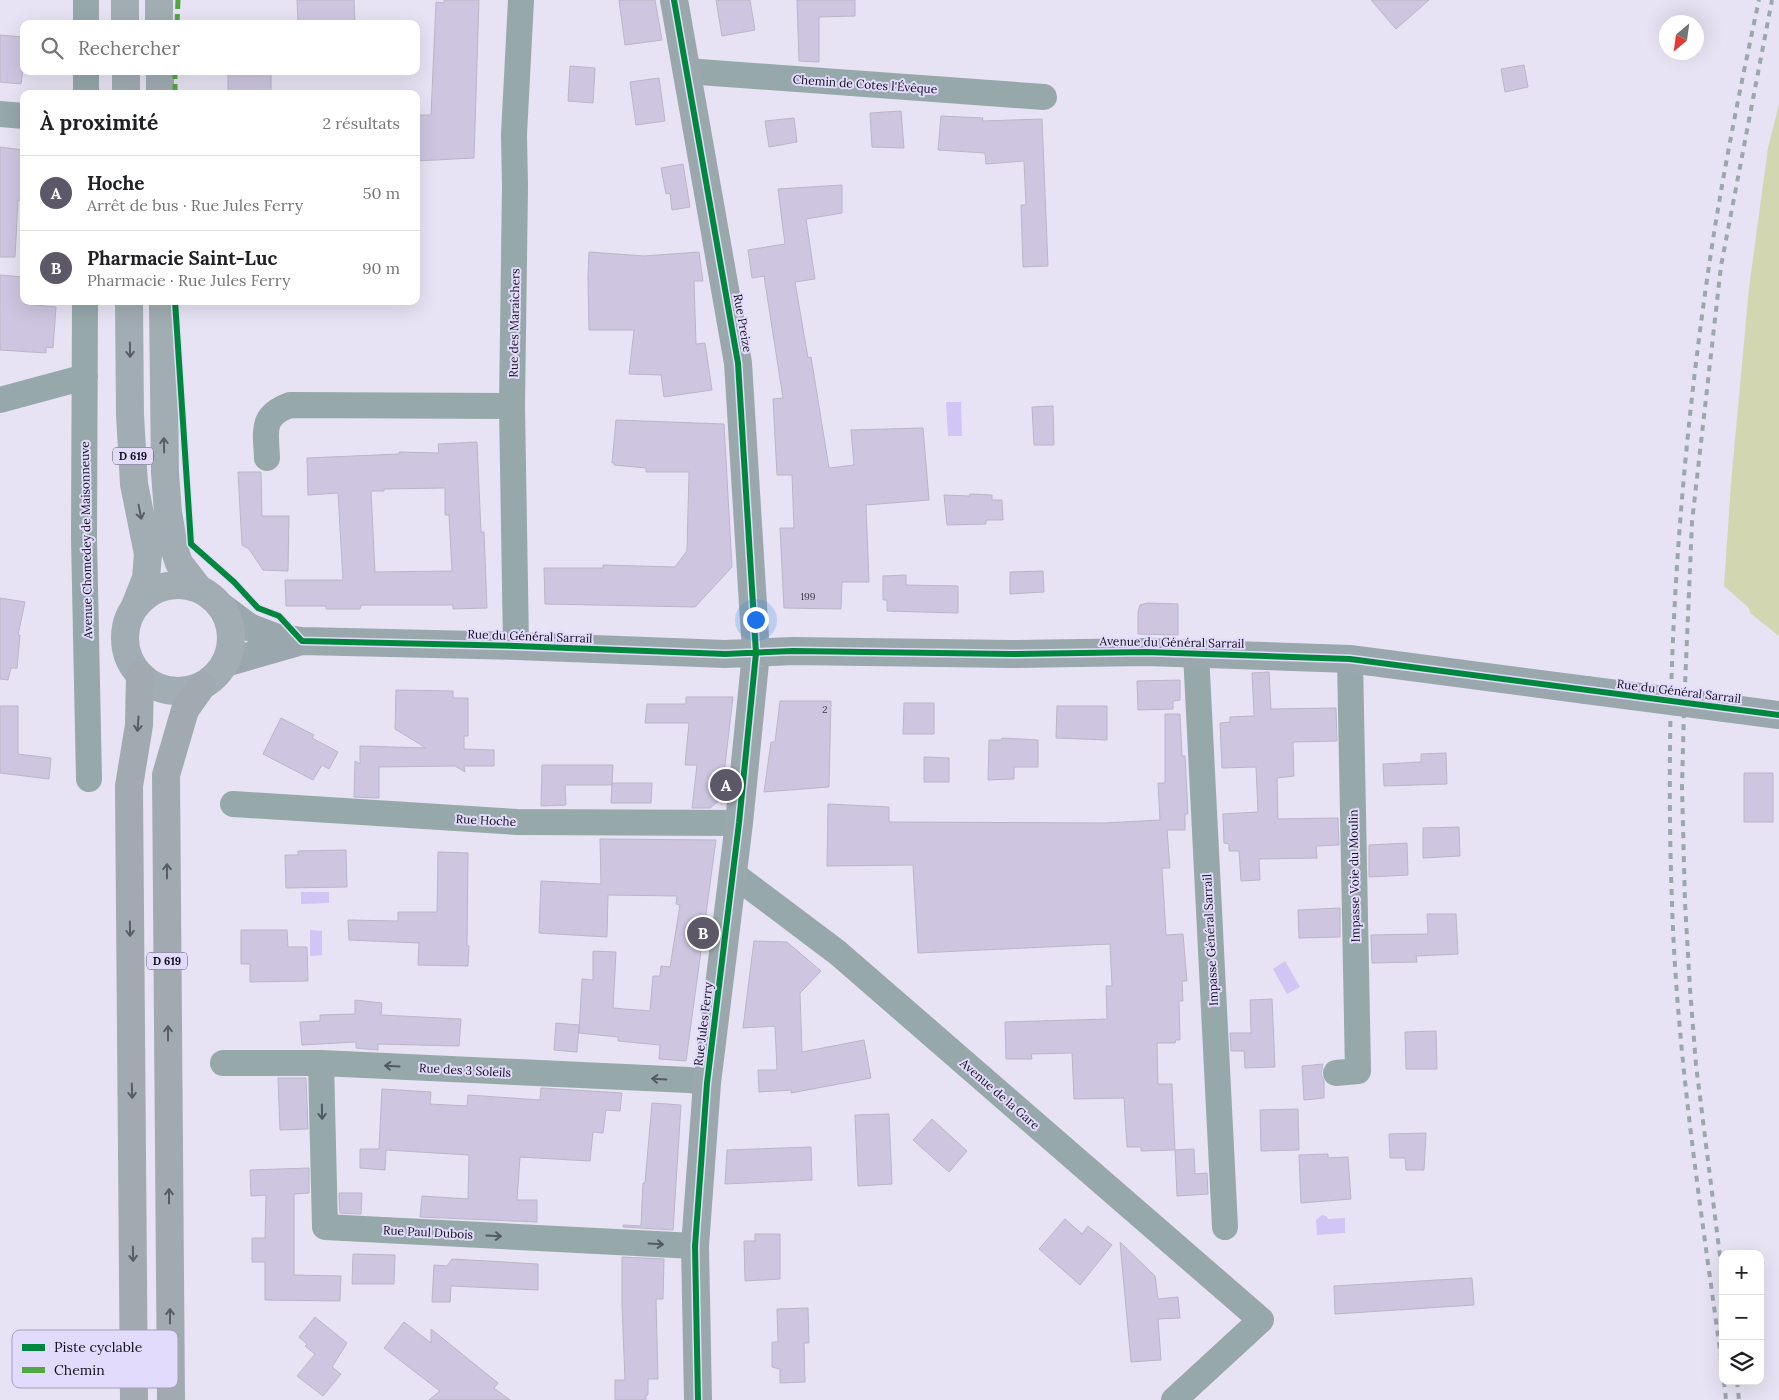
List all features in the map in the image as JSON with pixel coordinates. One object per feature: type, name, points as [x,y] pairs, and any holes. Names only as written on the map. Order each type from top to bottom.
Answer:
[{"type":"highway","name":"D 619","points":[[133,1330],[128,786],[138,725],[140,675]]},
{"type":"highway","name":"D 619","points":[[170,1330],[166,776],[185,710],[202,686]]},
{"type":"main road","points":[[125,0],[125,20]]},
{"type":"main road","points":[[159,0],[159,20]]},
{"type":"main road","points":[[126,75],[126,90]]},
{"type":"main road","points":[[160,75],[160,90]]},
{"type":"main road","name":"D 619","points":[[129,305],[130,415],[134,484],[148,554],[146,578],[135,606]]},
{"type":"main road","name":"D 619","points":[[163,305],[165,473],[168,512],[174,548],[179,563],[200,590]]},
{"type":"main road","points":[[174,585],[200,590],[212,597],[222,608],[228,620],[231,648],[225,663],[215,676],[202,686],[186,691],[169,690],[153,685],[140,675],[130,660],[125,642],[127,623],[135,606],[149,594],[161,588],[174,585]]},
{"type":"street","points":[[86,0],[86,20]]},
{"type":"street","name":"Rue des Maraîchers","points":[[516,646],[512,406],[516,186],[514,134],[521,0]]},
{"type":"street","name":"Rue Preize","points":[[674,0],[738,363],[756,653]]},
{"type":"street","name":"Chemin de Cotes l'Évêque","points":[[686,71],[1044,97]]},
{"type":"street","points":[[86,75],[86,90]]},
{"type":"street","points":[[0,114],[20,116]]},
{"type":"street","name":"Avenue Chomedey de Maisonneuve","points":[[85,305],[84,539],[89,779]]},
{"type":"street","points":[[0,400],[85,377]]},
{"type":"street","points":[[267,458],[266,426],[279,409],[290,405],[512,406]]},
{"type":"street","name":"Rue du Général Sarrail","points":[[222,608],[249,627],[275,637],[302,641],[516,646],[725,654],[756,653]]},
{"type":"street","name":"Rue du Général Sarrail","points":[[225,663],[302,641]]},
{"type":"street","name":"Avenue du Général Sarrail","points":[[756,653],[802,651],[1012,654],[1107,652],[1196,653],[1350,659],[1586,690]]},
{"type":"street","name":"Rue Jules Ferry","points":[[698,1400],[694,1246],[707,1083],[739,823],[756,653]]},
{"type":"street","name":"Impasse Général Sarrail","points":[[1196,653],[1225,1227]]},
{"type":"street","name":"Impasse Voie du Moulin","points":[[1336,1073],[1358,1071],[1350,659]]},
{"type":"street","name":"Rue du Général Sarrail","points":[[1586,690],[1776,714]]},
{"type":"street","name":"Rue Hoche","points":[[233,804],[517,822],[739,823]]},
{"type":"street","name":"Avenue de la Gare","points":[[733,874],[838,953],[1261,1320],[1174,1400]]},
{"type":"street","name":"Rue des 3 Soleils","points":[[223,1062],[321,1063],[689,1080],[707,1083]]},
{"type":"street","name":"Rue Paul Dubois","points":[[321,1063],[325,1227],[694,1246]]},
{"type":"green space","points":[[1779,104],[1779,636],[1750,613],[1749,608],[1724,586],[1731,483],[1749,288],[1768,148]]},
{"type":"shaded area","points":[[946,402],[961,402],[962,436],[948,436]]},
{"type":"shaded area","points":[[301,892],[329,892],[329,903],[301,904]]},
{"type":"shaded area","points":[[310,930],[322,931],[322,955],[310,956]]},
{"type":"shaded area","points":[[1285,961],[1300,987],[1287,994],[1273,969]]},
{"type":"shaded area","points":[[1322,1215],[1328,1219],[1345,1218],[1345,1233],[1317,1235],[1316,1220]]},
{"type":"building","points":[[297,0],[354,0],[355,20],[298,20]]},
{"type":"building","points":[[444,0],[479,0],[474,158],[420,161],[420,115],[431,115],[436,2],[444,3]]},
{"type":"building","points":[[619,0],[655,0],[662,40],[625,45]]},
{"type":"building","points":[[716,0],[750,0],[755,30],[722,36]]},
{"type":"building","points":[[797,0],[855,0],[855,16],[819,17],[819,62],[799,61]]},
{"type":"building","points":[[1371,0],[1429,0],[1396,29]]},
{"type":"building","points":[[0,35],[20,37],[21,84],[0,82]]},
{"type":"building","points":[[1524,65],[1528,87],[1505,92],[1501,69]]},
{"type":"building","points":[[570,66],[595,68],[593,103],[568,101]]},
{"type":"building","points":[[228,75],[271,75],[271,90],[228,90]]},
{"type":"building","points":[[659,78],[665,121],[636,125],[630,82]]},
{"type":"building","points":[[901,111],[904,148],[872,147],[870,113]]},
{"type":"building","points":[[941,116],[983,118],[982,121],[1042,119],[1048,266],[1023,267],[1021,205],[1026,205],[1024,161],[986,164],[985,153],[938,150]]},
{"type":"building","points":[[794,118],[797,142],[769,147],[765,121]]},
{"type":"building","points":[[0,147],[20,150],[20,200],[18,200],[15,257],[0,257]]},
{"type":"building","points":[[683,164],[690,207],[672,210],[670,193],[666,194],[661,168]]},
{"type":"building","points":[[842,185],[842,213],[806,219],[815,279],[795,282],[808,358],[811,357],[829,468],[854,465],[851,430],[923,428],[929,500],[866,505],[869,582],[842,582],[841,609],[784,608],[780,528],[794,528],[792,475],[777,475],[773,399],[783,398],[764,276],[752,278],[748,250],[785,244],[778,189]]},
{"type":"building","points":[[589,252],[644,256],[699,252],[703,281],[694,281],[696,344],[705,343],[712,390],[664,397],[661,375],[629,374],[634,330],[589,330]]},
{"type":"building","points":[[0,275],[20,277],[20,305],[56,307],[53,348],[46,347],[46,353],[0,350]]},
{"type":"building","points":[[1053,406],[1054,445],[1034,445],[1032,407]]},
{"type":"building","points":[[616,420],[724,424],[732,567],[695,607],[545,604],[544,568],[603,568],[603,565],[675,567],[687,551],[689,472],[646,472],[646,468],[614,465],[612,463]]},
{"type":"building","points":[[477,442],[481,532],[484,532],[487,608],[453,609],[453,605],[361,605],[360,609],[326,609],[326,606],[286,606],[285,580],[343,580],[338,493],[308,495],[307,458],[399,454],[399,452],[439,453],[438,444]],"holes":[[[445,488],[445,515],[449,515],[452,571],[375,572],[371,491]]]},
{"type":"building","points":[[238,472],[261,472],[262,516],[289,516],[288,571],[263,570],[249,549],[242,545]]},
{"type":"building","points":[[970,494],[992,495],[992,500],[1002,500],[1003,520],[986,520],[986,524],[947,525],[944,495],[970,496]]},
{"type":"building","points":[[1043,571],[1044,592],[1010,594],[1010,572]]},
{"type":"building","points":[[906,575],[906,585],[958,586],[958,613],[887,611],[887,600],[883,600],[883,576]]},
{"type":"building","points":[[0,598],[25,602],[18,635],[20,635],[17,668],[11,668],[8,680],[0,679]]},
{"type":"building","points":[[1147,603],[1178,604],[1178,635],[1138,634],[1138,612],[1140,605]]},
{"type":"building","points":[[1269,672],[1271,709],[1336,708],[1337,741],[1293,742],[1294,776],[1277,778],[1278,819],[1338,818],[1339,845],[1316,846],[1317,858],[1259,859],[1260,880],[1241,881],[1239,851],[1229,851],[1229,844],[1224,843],[1223,814],[1258,812],[1256,767],[1222,768],[1220,723],[1230,722],[1230,717],[1254,716],[1252,673]]},
{"type":"building","points":[[1180,680],[1180,700],[1173,701],[1173,709],[1138,710],[1137,681]]},
{"type":"building","points":[[396,690],[453,691],[453,698],[468,698],[468,736],[464,736],[464,749],[494,750],[494,766],[464,766],[465,772],[455,766],[379,767],[379,798],[354,797],[355,761],[360,764],[360,746],[426,748],[395,729]]},
{"type":"building","points":[[686,697],[733,697],[721,799],[710,808],[692,808],[697,765],[685,765],[689,723],[645,723],[647,704],[686,704]]},
{"type":"building","points":[[780,701],[831,701],[829,787],[764,792],[771,742],[775,742]]},
{"type":"building","points":[[904,703],[934,703],[934,734],[903,734]]},
{"type":"building","points":[[0,706],[18,706],[18,754],[51,758],[49,779],[0,773]]},
{"type":"building","points":[[1057,706],[1107,706],[1107,740],[1056,738]]},
{"type":"building","points":[[1165,714],[1180,714],[1182,756],[1185,756],[1188,814],[1185,814],[1185,830],[1167,830],[1170,868],[1162,868],[1166,935],[1183,934],[1187,981],[1182,981],[1183,1001],[1179,1001],[1180,1040],[1176,1040],[1175,1043],[1157,1043],[1158,1084],[1172,1084],[1175,1150],[1141,1151],[1141,1147],[1127,1147],[1124,1098],[1074,1099],[1072,1053],[1031,1054],[1032,1059],[1006,1059],[1005,1022],[1107,1019],[1106,986],[1112,986],[1110,944],[918,953],[913,865],[827,866],[828,804],[889,807],[889,822],[1104,823],[1160,820],[1158,783],[1165,783]]},
{"type":"building","points":[[281,718],[314,735],[312,738],[338,752],[329,769],[322,765],[313,780],[263,754]]},
{"type":"building","points":[[1002,738],[1038,740],[1038,767],[1014,767],[1014,779],[988,780],[989,740],[1002,740]]},
{"type":"building","points":[[1446,753],[1447,784],[1384,786],[1383,764],[1421,762],[1421,754]]},
{"type":"building","points":[[924,757],[949,758],[949,782],[924,782]]},
{"type":"building","points":[[542,765],[613,765],[612,785],[565,785],[566,805],[541,806]]},
{"type":"building","points":[[1744,773],[1773,773],[1773,822],[1744,822]]},
{"type":"building","points":[[612,783],[652,783],[651,803],[611,803]]},
{"type":"building","points":[[1459,827],[1460,856],[1423,858],[1423,828]]},
{"type":"building","points":[[600,839],[716,840],[686,1061],[659,1059],[660,1045],[618,1041],[618,1037],[579,1033],[582,979],[593,980],[593,951],[616,952],[613,1008],[650,1011],[653,976],[660,976],[661,966],[670,967],[680,905],[676,904],[677,896],[608,895],[607,937],[539,933],[541,881],[601,884]]},
{"type":"building","points":[[1407,843],[1408,875],[1369,877],[1369,845]]},
{"type":"building","points":[[346,850],[347,887],[286,888],[285,855],[298,855],[298,851]]},
{"type":"building","points":[[438,852],[468,853],[468,966],[418,965],[419,943],[349,940],[348,920],[398,921],[398,912],[437,912]]},
{"type":"building","points":[[1340,908],[1340,937],[1299,938],[1298,910]]},
{"type":"building","points":[[1427,914],[1456,914],[1458,954],[1416,956],[1417,962],[1372,963],[1371,935],[1428,934]]},
{"type":"building","points":[[241,930],[287,930],[288,947],[307,947],[308,981],[250,982],[250,964],[241,964]]},
{"type":"building","points":[[754,941],[787,942],[821,971],[800,993],[802,1052],[864,1040],[871,1078],[791,1093],[791,1090],[759,1092],[758,1070],[777,1070],[775,1026],[743,1028]]},
{"type":"building","points":[[1272,999],[1275,1067],[1245,1068],[1244,1051],[1231,1051],[1230,1033],[1251,1033],[1250,1000]]},
{"type":"building","points":[[355,1000],[382,1003],[381,1015],[461,1019],[459,1046],[378,1044],[378,1050],[356,1048],[356,1042],[302,1045],[300,1022],[320,1021],[320,1015],[355,1014]]},
{"type":"building","points":[[556,1023],[579,1025],[577,1052],[554,1050]]},
{"type":"building","points":[[1436,1031],[1437,1069],[1406,1069],[1405,1032]]},
{"type":"building","points":[[1323,1064],[1321,1074],[1324,1081],[1324,1098],[1304,1100],[1302,1066]]},
{"type":"building","points":[[278,1078],[306,1078],[308,1129],[280,1130]]},
{"type":"building","points":[[541,1088],[622,1093],[620,1111],[606,1110],[603,1133],[593,1132],[590,1161],[520,1157],[517,1200],[537,1200],[537,1222],[420,1217],[422,1196],[468,1199],[469,1155],[386,1150],[385,1170],[360,1168],[360,1149],[379,1149],[382,1089],[431,1092],[430,1104],[467,1106],[468,1095],[540,1100]]},
{"type":"building","points":[[652,1103],[681,1105],[673,1230],[623,1227],[623,1225],[641,1226],[643,1183],[645,1183]]},
{"type":"building","points":[[1298,1109],[1299,1150],[1261,1151],[1260,1110]]},
{"type":"building","points":[[889,1114],[892,1184],[858,1186],[855,1115]]},
{"type":"building","points":[[932,1119],[967,1151],[949,1172],[913,1140]]},
{"type":"building","points":[[1426,1133],[1424,1170],[1406,1170],[1405,1158],[1390,1158],[1389,1134]]},
{"type":"building","points":[[811,1147],[812,1180],[725,1184],[727,1150]]},
{"type":"building","points":[[1194,1149],[1195,1174],[1207,1173],[1208,1194],[1177,1196],[1175,1150]]},
{"type":"building","points":[[1328,1154],[1328,1158],[1348,1157],[1351,1199],[1301,1203],[1299,1155]]},
{"type":"building","points":[[309,1168],[309,1193],[294,1194],[294,1275],[341,1276],[340,1301],[265,1300],[265,1262],[252,1262],[252,1238],[265,1238],[266,1195],[251,1196],[250,1170]]},
{"type":"building","points":[[339,1193],[362,1193],[361,1214],[340,1213]]},
{"type":"building","points":[[1065,1219],[1082,1234],[1088,1226],[1112,1245],[1080,1285],[1039,1249]]},
{"type":"building","points":[[755,1234],[780,1234],[780,1279],[745,1281],[744,1241],[755,1241]]},
{"type":"building","points":[[1120,1242],[1155,1276],[1158,1299],[1178,1297],[1180,1318],[1158,1319],[1161,1360],[1131,1362]]},
{"type":"building","points":[[353,1254],[395,1255],[394,1284],[352,1284]]},
{"type":"building","points":[[622,1257],[664,1259],[663,1299],[656,1299],[658,1379],[648,1379],[648,1395],[646,1395],[646,1400],[615,1400],[615,1380],[625,1380]]},
{"type":"building","points":[[452,1259],[538,1264],[538,1290],[451,1286],[450,1302],[432,1302],[434,1265],[447,1266]]},
{"type":"building","points":[[1472,1278],[1474,1305],[1335,1314],[1334,1286]]},
{"type":"building","points":[[808,1308],[809,1343],[804,1343],[805,1382],[780,1383],[780,1369],[772,1367],[772,1342],[778,1342],[777,1309]]},
{"type":"building","points":[[315,1317],[347,1343],[332,1367],[341,1374],[323,1396],[297,1376],[315,1354],[305,1346],[307,1344],[299,1337]]},
{"type":"building","points":[[404,1322],[431,1343],[431,1329],[498,1383],[494,1388],[510,1400],[429,1400],[440,1391],[384,1348]]},
{"type":"railway","points":[[1719,1343],[1699,1196],[1679,1021],[1672,903],[1670,823],[1672,664],[1682,504],[1698,345],[1720,199],[1738,99],[1759,0]]},
{"type":"railway","points":[[1719,1250],[1696,1065],[1690,989],[1685,903],[1682,787],[1684,709],[1692,522],[1721,266],[1772,0]]},
{"type":"railway","points":[[1724,1385],[1726,1400]]},
{"type":"railway","points":[[1737,1385],[1739,1400]]},
{"type":"marked path","points":[[177,20],[178,0]]},
{"type":"marked path","points":[[175,75],[175,90]]},
{"type":"cycle path","points":[[674,0],[738,363],[756,653],[739,823],[707,1083],[695,1246],[698,1400]]},
{"type":"cycle path","points":[[175,305],[191,544],[234,582],[258,608],[279,616],[302,641],[516,646],[725,654],[793,651],[1012,654],[1146,652],[1350,659],[1779,715]]},
{"type":"place","name":"Hoche","points":[[726,785]]},
{"type":"place","name":"Pharmacie Saint-Luc","points":[[703,933]]}]
